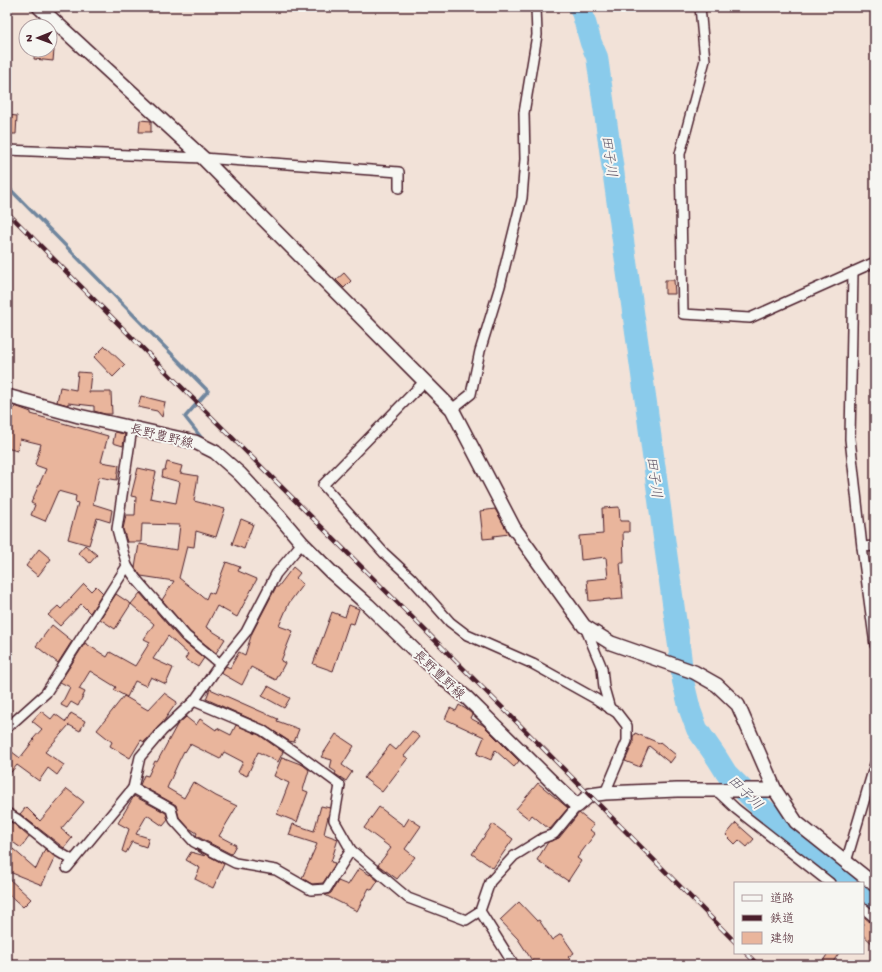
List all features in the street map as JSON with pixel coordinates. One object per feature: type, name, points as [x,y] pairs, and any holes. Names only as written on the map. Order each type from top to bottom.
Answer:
[{"type":"street","points":[[39,7],[203,158],[452,409],[514,528],[584,626],[602,668],[604,688],[610,709]]},
{"type":"street","points":[[452,409],[470,394],[480,351],[500,286],[522,198],[526,160],[524,113],[537,35],[536,7]]},
{"type":"street","points":[[700,7],[705,60],[680,154],[683,314],[750,318],[875,262]]},
{"type":"street","points":[[7,150],[203,158],[399,172],[399,188]]},
{"type":"street","points":[[853,272],[850,439],[875,645]]},
{"type":"street","points":[[424,382],[323,485],[384,553],[412,578],[450,622],[467,635],[533,664],[596,699],[617,713],[628,726],[627,741],[605,793]]},
{"type":"street","name":"長野豊野線","points":[[7,396],[80,416],[195,442],[215,452],[240,474],[302,543],[331,572],[368,605],[445,680],[467,698],[577,806]]},
{"type":"street","points":[[132,428],[118,529],[127,566],[136,579],[186,636],[220,664]]},
{"type":"street","points":[[7,813],[17,819],[57,851],[69,864],[133,788],[140,758],[162,731],[194,701],[220,664],[246,632],[276,574],[302,543]]},
{"type":"street","points":[[862,547],[875,546]]},
{"type":"street","points":[[7,728],[46,693],[127,566]]},
{"type":"street","points":[[584,626],[611,644],[694,672],[717,685],[738,706],[775,790],[796,822],[875,885]]},
{"type":"street","points":[[194,701],[262,730],[302,757],[340,786],[334,820],[351,850],[408,898],[466,920],[480,911],[490,882],[514,856],[543,838],[554,834],[577,806],[590,795],[677,790],[775,790]]},
{"type":"street","points":[[846,862],[875,764]]},
{"type":"street","points":[[133,788],[171,809],[174,820],[194,842],[235,863],[276,870],[311,890],[326,889],[351,850]]},
{"type":"street","points":[[721,791],[736,808],[829,882]]},
{"type":"street","points":[[864,909],[875,918]]},
{"type":"street","points":[[480,911],[514,965]]},
{"type":"building","points":[[34,58],[53,58],[53,61]]},
{"type":"building","points":[[8,115],[17,116],[16,134],[7,134]]},
{"type":"building","points":[[140,120],[151,121],[151,132],[139,132]]},
{"type":"building","points":[[344,273],[351,281],[344,288],[336,280]]},
{"type":"building","points":[[665,280],[674,280],[675,294],[665,294]]},
{"type":"building","points":[[105,346],[125,365],[113,377],[94,357]]},
{"type":"building","points":[[78,372],[91,373],[89,392],[111,392],[112,414],[94,411],[94,406],[68,403],[68,405],[57,402],[60,387],[76,390]]},
{"type":"building","points":[[141,396],[165,402],[162,417],[157,411],[138,407]]},
{"type":"building","points":[[15,406],[31,412],[31,414],[108,436],[101,462],[119,465],[117,480],[99,477],[93,504],[112,510],[110,522],[97,518],[89,545],[68,539],[78,503],[75,502],[76,496],[58,491],[45,521],[31,515],[35,505],[31,503],[46,469],[35,465],[41,444],[20,439],[17,451],[7,448],[7,419],[9,420]]},
{"type":"building","points":[[115,432],[125,434],[123,446],[113,443]]},
{"type":"building","points":[[167,462],[182,466],[180,473],[198,476],[194,501],[225,509],[216,537],[196,531],[194,547],[187,546],[179,578],[206,599],[209,592],[214,594],[226,562],[240,567],[238,571],[257,579],[237,617],[217,606],[206,627],[225,639],[216,653],[190,632],[162,600],[174,581],[141,576],[135,568],[139,544],[177,550],[180,525],[142,524],[141,542],[127,542],[123,529],[126,515],[135,515],[136,497],[131,496],[138,468],[156,472],[150,498],[176,503],[180,482],[162,477],[163,470],[165,470]]},
{"type":"building","points":[[619,507],[620,521],[629,521],[629,532],[623,532],[624,563],[620,563],[623,599],[589,601],[587,580],[608,578],[606,557],[581,560],[579,536],[603,534],[602,508]]},
{"type":"building","points":[[495,509],[509,534],[483,539],[480,511]]},
{"type":"building","points":[[241,519],[253,524],[244,549],[232,544]]},
{"type":"building","points":[[85,545],[97,555],[90,563],[78,553]]},
{"type":"building","points":[[39,549],[51,559],[38,576],[26,566]]},
{"type":"building","points":[[293,567],[300,573],[296,578],[303,584],[289,603],[279,626],[293,631],[281,661],[285,663],[276,680],[251,667],[242,685],[221,673],[226,666],[230,668],[239,652],[245,655],[252,633],[276,587],[278,587]]},
{"type":"building","points":[[84,584],[91,591],[96,586],[103,593],[90,613],[81,604],[60,626],[48,615],[58,606],[61,609]]},
{"type":"building","points":[[140,593],[181,640],[204,658],[198,667],[185,659],[188,654],[168,636],[153,659],[173,668],[166,684],[151,677],[146,686],[135,681],[127,697],[114,690],[116,687],[90,671],[79,689],[85,692],[78,706],[71,702],[67,708],[61,705],[70,687],[60,682],[85,643],[107,657],[110,652],[135,666],[150,642],[144,639],[154,624],[131,604]]},
{"type":"building","points":[[116,594],[131,604],[115,629],[100,619]]},
{"type":"building","points":[[349,605],[359,609],[354,624],[349,623],[333,671],[313,664],[332,612],[345,617]]},
{"type":"building","points":[[52,625],[72,641],[58,663],[36,646]]},
{"type":"building","points":[[268,686],[290,698],[284,708],[262,696]]},
{"type":"building","points":[[210,689],[278,719],[277,721],[299,729],[294,742],[289,741],[264,725],[206,699]]},
{"type":"building","points":[[164,693],[177,702],[163,722],[144,742],[141,740],[130,758],[110,746],[112,742],[97,730],[124,696],[148,710]]},
{"type":"building","points":[[459,705],[472,714],[470,718],[483,725],[519,761],[514,767],[495,750],[491,760],[477,754],[484,737],[445,719],[450,708],[456,711]]},
{"type":"building","points":[[41,711],[51,719],[55,714],[66,722],[71,713],[85,721],[80,731],[69,725],[45,752],[64,765],[57,775],[48,768],[39,781],[17,765],[7,777],[7,748],[20,758],[42,729],[32,721]]},
{"type":"building","points":[[186,717],[196,725],[200,719],[216,730],[217,728],[231,735],[236,725],[259,735],[283,752],[278,762],[258,752],[247,776],[238,772],[243,762],[224,752],[220,759],[190,744],[185,752],[184,751],[167,788],[184,798],[193,782],[216,796],[237,806],[219,836],[236,845],[231,854],[198,837],[196,835],[197,833],[189,828],[179,817],[176,805],[140,785],[144,775],[148,776],[155,761],[157,762],[177,725]]},
{"type":"building","points":[[412,731],[420,737],[404,756],[408,758],[382,792],[364,778],[390,745],[396,750]]},
{"type":"building","points":[[635,733],[659,743],[660,742],[676,755],[670,763],[649,746],[640,767],[625,761],[633,743]]},
{"type":"building","points":[[336,734],[354,746],[342,765],[352,772],[346,781],[335,774],[336,772],[330,768],[332,760],[321,757]]},
{"type":"building","points":[[282,757],[303,765],[309,770],[303,790],[308,792],[297,822],[277,814],[289,783],[274,776]]},
{"type":"building","points":[[538,783],[568,808],[550,829],[532,815],[529,819],[516,809]]},
{"type":"building","points":[[67,789],[84,802],[61,829],[72,838],[64,848],[20,814],[26,807],[40,821]]},
{"type":"building","points":[[134,796],[166,813],[168,820],[163,826],[147,815],[136,834],[149,838],[146,847],[132,842],[126,853],[122,851],[129,829],[118,823]]},
{"type":"building","points":[[321,806],[330,808],[324,834],[338,839],[331,862],[335,863],[334,866],[323,883],[312,884],[302,878],[317,844],[289,835],[293,824],[314,831]]},
{"type":"building","points":[[379,807],[404,826],[409,818],[421,826],[405,849],[415,857],[397,879],[378,865],[391,848],[364,828]]},
{"type":"building","points":[[579,813],[594,825],[590,830],[595,834],[577,858],[581,861],[568,881],[537,860],[548,842],[559,838]]},
{"type":"building","points":[[7,820],[29,837],[21,848],[7,838]]},
{"type":"building","points":[[736,823],[754,839],[747,847],[739,840],[735,844],[726,835]]},
{"type":"building","points":[[493,824],[513,839],[493,868],[472,854]]},
{"type":"building","points":[[13,849],[36,869],[45,849],[55,857],[42,885],[7,871],[7,856]]},
{"type":"building","points":[[195,849],[224,864],[213,888],[195,879],[200,868],[186,860],[191,852],[205,856]]},
{"type":"building","points":[[359,868],[370,874],[378,881],[372,890],[369,888],[357,911],[325,895],[331,893],[338,881],[348,885]]},
{"type":"building","points":[[7,877],[31,899],[23,907],[7,893]]},
{"type":"building","points":[[519,902],[537,921],[539,920],[552,940],[561,934],[574,953],[568,957],[575,965],[535,965],[518,939],[500,920]]},
{"type":"building","points":[[864,917],[871,923],[875,924],[875,946],[864,936]]},
{"type":"building","points":[[827,954],[838,954],[831,965],[823,961]]},
{"type":"waterway","name":"田子川","points":[[579,7],[597,57],[646,403],[683,681],[690,710],[697,729],[727,774],[762,808],[852,882]]},
{"type":"waterway","points":[[7,186],[208,391],[185,417],[204,441]]},
{"type":"waterway","name":"田子川","points":[[864,892],[875,901]]},
{"type":"railway","points":[[7,212],[734,941]]},
{"type":"railway","points":[[747,954],[758,965]]}]
